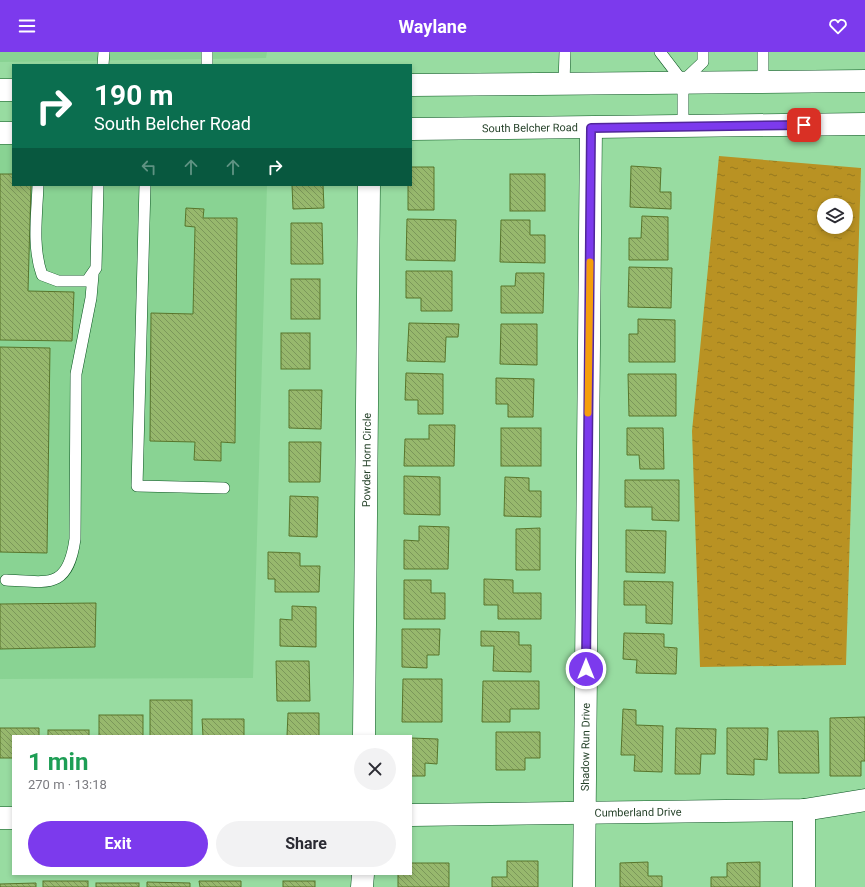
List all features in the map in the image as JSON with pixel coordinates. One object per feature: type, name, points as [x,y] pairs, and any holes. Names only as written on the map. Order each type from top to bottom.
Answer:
[{"type":"street","points":[[412,85],[865,81]]},
{"type":"street","points":[[0,90],[12,90]]},
{"type":"street","name":"South Belcher Road","points":[[412,129],[865,124]]},
{"type":"street","name":"Shadow Run Drive","points":[[584,887],[591,128]]},
{"type":"street","points":[[0,133],[12,133]]},
{"type":"street","name":"Powder Horn Circle","points":[[364,735],[369,186]]},
{"type":"street","name":"Cumberland Drive","points":[[412,814],[804,810],[865,800]]},
{"type":"street","points":[[804,810],[804,887]]},
{"type":"street","points":[[0,818],[12,818]]},
{"type":"street","points":[[362,875],[362,887]]},
{"type":"lane","points":[[103,64],[104,52]]},
{"type":"lane","points":[[207,52],[207,64]]},
{"type":"lane","points":[[564,83],[565,52]]},
{"type":"lane","points":[[660,52],[683,82],[683,126]]},
{"type":"lane","points":[[683,82],[703,62],[703,52]]},
{"type":"lane","points":[[763,52],[763,82]]},
{"type":"lane","points":[[38,186],[37,251],[42,274],[58,281],[87,281],[96,268],[98,186]]},
{"type":"lane","points":[[145,186],[137,486],[224,488]]},
{"type":"lane","points":[[6,580],[54,580],[63,575],[73,554],[75,539],[76,374],[91,298],[93,274]]},
{"type":"shaded area","points":[[0,52],[267,52],[266,58],[0,62]]},
{"type":"shaded area","points":[[0,145],[12,145],[12,186],[267,186],[253,678],[0,679]]},
{"type":"water","points":[[719,156],[861,168],[846,665],[700,667],[692,431]]},
{"type":"building","points":[[631,166],[661,168],[660,192],[671,192],[671,209],[630,207]]},
{"type":"building","points":[[412,167],[434,167],[434,210],[408,210],[408,186],[412,186]]},
{"type":"building","points":[[0,174],[12,174],[12,186],[31,186],[28,291],[74,292],[72,341],[0,340]]},
{"type":"building","points":[[510,174],[545,174],[545,211],[510,211]]},
{"type":"building","points":[[292,186],[323,186],[324,208],[293,209]]},
{"type":"building","points":[[186,208],[204,209],[203,218],[237,218],[235,443],[221,442],[221,461],[194,460],[195,442],[150,441],[151,313],[193,314],[195,227],[185,226]]},
{"type":"building","points":[[642,216],[668,217],[668,260],[629,260],[629,238],[641,238]]},
{"type":"building","points":[[407,219],[456,220],[455,261],[406,260]]},
{"type":"building","points":[[501,220],[530,220],[530,235],[545,235],[545,263],[500,262]]},
{"type":"building","points":[[291,223],[322,223],[323,264],[291,264]]},
{"type":"building","points":[[629,267],[672,268],[671,308],[628,307]]},
{"type":"building","points":[[406,271],[452,271],[452,311],[421,311],[421,298],[406,298]]},
{"type":"building","points":[[516,273],[544,273],[543,313],[501,313],[501,286],[515,286]]},
{"type":"building","points":[[291,279],[320,279],[320,319],[291,319]]},
{"type":"building","points":[[638,319],[675,320],[675,362],[629,362],[629,334],[638,334]]},
{"type":"building","points":[[409,323],[459,324],[458,337],[446,337],[445,362],[407,361]]},
{"type":"building","points":[[501,324],[537,324],[537,365],[500,364]]},
{"type":"building","points":[[281,333],[310,333],[310,369],[281,369]]},
{"type":"building","points":[[0,347],[50,348],[47,553],[0,552]]},
{"type":"building","points":[[406,373],[443,374],[443,414],[418,414],[418,400],[405,400]]},
{"type":"building","points":[[628,374],[676,374],[676,416],[629,416]]},
{"type":"building","points":[[496,378],[534,379],[533,417],[508,417],[508,404],[496,404]]},
{"type":"building","points":[[289,390],[322,390],[321,429],[289,428]]},
{"type":"building","points":[[429,425],[455,425],[454,466],[404,466],[405,439],[429,439]]},
{"type":"building","points":[[501,428],[541,428],[541,466],[501,466]]},
{"type":"building","points":[[627,428],[663,428],[664,469],[640,469],[639,455],[627,455]]},
{"type":"building","points":[[289,442],[321,442],[320,482],[289,482]]},
{"type":"building","points":[[404,476],[440,477],[440,515],[404,514]]},
{"type":"building","points":[[505,477],[529,478],[529,491],[541,491],[541,517],[504,516]]},
{"type":"building","points":[[625,480],[679,480],[679,521],[652,520],[652,507],[625,507]]},
{"type":"building","points":[[290,496],[318,497],[317,537],[289,536]]},
{"type":"building","points":[[419,526],[449,527],[448,569],[404,569],[404,540],[419,541]]},
{"type":"building","points":[[540,528],[540,570],[516,570],[516,529]]},
{"type":"building","points":[[626,530],[666,531],[665,573],[626,572]]},
{"type":"building","points":[[268,552],[300,553],[300,566],[320,566],[319,592],[275,592],[275,579],[268,579]]},
{"type":"building","points":[[484,579],[513,580],[513,593],[541,593],[541,619],[498,619],[498,605],[484,605]]},
{"type":"building","points":[[404,580],[431,580],[431,593],[445,593],[445,619],[404,619]]},
{"type":"building","points":[[624,581],[673,582],[672,624],[646,623],[646,605],[624,605]]},
{"type":"building","points":[[96,603],[95,647],[0,649],[0,604]]},
{"type":"building","points":[[292,606],[316,607],[316,647],[280,646],[280,619],[292,620]]},
{"type":"building","points":[[402,629],[440,629],[439,655],[427,655],[427,668],[402,667]]},
{"type":"building","points":[[481,631],[519,632],[519,645],[531,645],[531,672],[493,671],[494,646],[481,646]]},
{"type":"building","points":[[624,633],[664,634],[664,647],[677,648],[676,674],[636,673],[637,660],[623,659]]},
{"type":"building","points":[[276,661],[309,661],[310,701],[277,701]]},
{"type":"building","points":[[403,679],[442,679],[442,722],[402,722]]},
{"type":"building","points":[[483,681],[539,681],[539,709],[510,709],[510,722],[482,722]]},
{"type":"building","points":[[150,700],[192,700],[192,735],[150,735]]},
{"type":"building","points":[[623,709],[636,710],[636,725],[663,726],[662,772],[634,771],[635,755],[621,755]]},
{"type":"building","points":[[288,713],[319,713],[319,735],[287,735]]},
{"type":"building","points":[[99,715],[143,715],[143,735],[99,735]]},
{"type":"building","points":[[865,717],[865,761],[861,761],[861,776],[830,776],[830,718]]},
{"type":"building","points":[[202,719],[244,719],[244,735],[203,735]]},
{"type":"building","points":[[0,728],[39,728],[39,735],[12,735],[12,758],[0,758]]},
{"type":"building","points":[[676,728],[716,729],[715,754],[701,754],[700,774],[675,774]]},
{"type":"building","points":[[727,728],[768,728],[767,760],[754,759],[754,775],[727,774]]},
{"type":"building","points":[[48,730],[89,730],[89,735],[48,735]]},
{"type":"building","points":[[778,731],[818,731],[819,773],[779,773]]},
{"type":"building","points":[[496,732],[540,732],[540,758],[525,758],[525,770],[496,770]]},
{"type":"building","points":[[412,738],[438,739],[437,764],[425,763],[425,776],[412,776]]},
{"type":"building","points":[[507,861],[538,861],[538,887],[492,887],[492,877],[507,877]]},
{"type":"building","points":[[648,862],[648,876],[662,876],[662,887],[620,887],[620,863]]},
{"type":"building","points":[[760,862],[760,887],[711,887],[711,877],[727,877],[727,863]]},
{"type":"building","points":[[412,863],[449,863],[449,887],[398,887],[398,875],[412,875]]},
{"type":"building","points":[[43,881],[88,881],[88,887],[43,887]]},
{"type":"building","points":[[199,881],[241,881],[241,887],[200,887]]},
{"type":"building","points":[[283,881],[315,881],[315,887],[283,887]]},
{"type":"building","points":[[147,882],[190,883],[190,887],[147,887]]},
{"type":"building","points":[[36,883],[36,887],[0,887],[0,884]]},
{"type":"building","points":[[96,883],[139,883],[139,887],[96,887]]},
{"type":"slow traffic","points":[[588,413],[590,262]]},
{"type":"route","points":[[586,669],[591,128],[804,125]]}]
